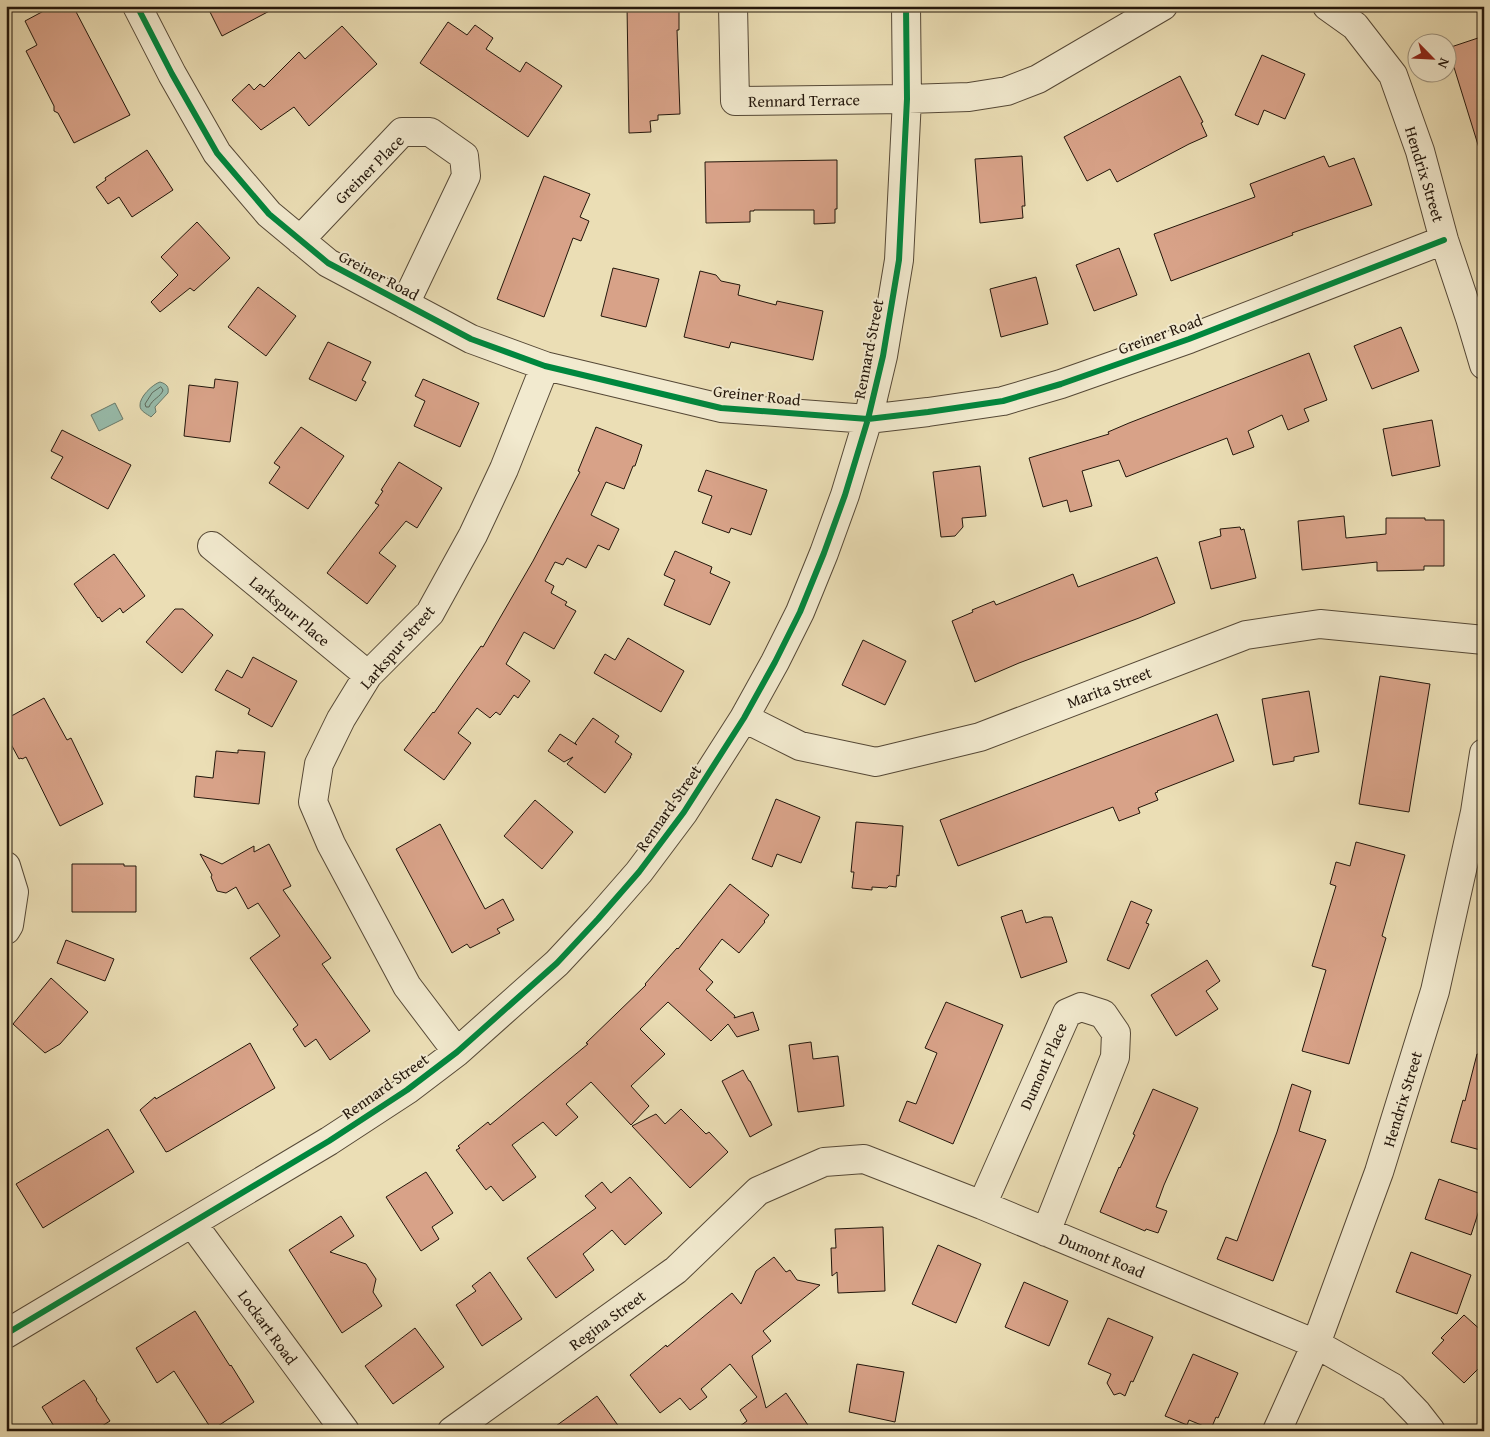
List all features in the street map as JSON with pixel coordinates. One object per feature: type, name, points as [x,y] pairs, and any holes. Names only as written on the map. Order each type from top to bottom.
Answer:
[{"type":"street","name":"Greiner Road","points":[[137,6],[172,74],[217,154],[269,214],[328,263],[471,339],[545,366],[721,408],[868,419],[1003,401],[1061,384],[1189,339],[1444,240]]},
{"type":"street","name":"Rennard Terrace","points":[[733,6],[735,101],[908,99]]},
{"type":"street","name":"Rennard Street","points":[[6,1334],[329,1141],[406,1090],[457,1052],[557,963],[639,872],[684,812],[744,718],[800,612],[842,504],[868,419],[883,356],[899,260],[908,99],[906,6]]},
{"type":"street","points":[[908,99],[969,97],[1007,91],[1038,79],[1163,6]]},
{"type":"street","name":"Hendrix Street","points":[[1327,6],[1356,26],[1392,75],[1420,151],[1444,240],[1484,365]]},
{"type":"street","name":"Greiner Place","points":[[300,240],[402,132],[430,132],[464,156],[466,176],[405,304]]},
{"type":"street","name":"Larkspur Street","points":[[457,1052],[407,986],[331,844],[314,802],[319,764],[341,719],[368,675],[430,613],[473,535],[504,469],[545,366]]},
{"type":"street","name":"Larkspur Place","points":[[212,546],[368,675]]},
{"type":"street","name":"Marita Street","points":[[744,718],[800,746],[876,762],[980,737],[1246,635],[1320,624],[1484,640]]},
{"type":"street","name":"Hendrix Street","points":[[1277,1431],[1316,1344],[1380,1172],[1435,991],[1475,812],[1484,753]]},
{"type":"street","points":[[6,866],[14,892],[9,925],[6,930]]},
{"type":"street","name":"Dumont Place","points":[[982,1205],[1067,1013],[1081,1007],[1103,1014],[1116,1033],[1115,1057],[1046,1232]]},
{"type":"street","name":"Dumont Road","points":[[751,1197],[758,1191],[824,1162],[864,1159],[982,1205],[1316,1344],[1392,1387],[1431,1431]]},
{"type":"street","name":"Regina Street","points":[[452,1431],[676,1270],[751,1197]]},
{"type":"street","name":"Lockart Road","points":[[192,1223],[345,1431]]},
{"type":"water","points":[[160,382],[167,386],[168,393],[155,407],[156,412],[151,417],[141,409],[140,402],[147,391]]},
{"type":"water","points":[[115,403],[123,419],[99,431],[91,415]]},
{"type":"building","points":[[53,6],[73,6],[130,115],[74,143],[58,113],[54,111],[54,106],[26,51],[37,45],[25,21]]},
{"type":"building","points":[[207,6],[279,6],[222,36]]},
{"type":"building","points":[[627,6],[679,6],[679,30],[677,30],[680,114],[658,115],[658,120],[650,121],[651,132],[629,133]]},
{"type":"building","points":[[448,22],[467,35],[475,25],[493,38],[486,49],[520,72],[526,62],[562,86],[528,137],[420,63]]},
{"type":"building","points":[[342,26],[377,64],[309,126],[294,107],[261,130],[232,100],[249,84],[254,90],[260,84],[264,87],[299,52],[305,59]]},
{"type":"building","points":[[1484,36],[1484,147],[1479,148],[1458,80],[1458,45]]},
{"type":"building","points":[[1262,55],[1305,74],[1285,119],[1264,110],[1258,125],[1235,115]]},
{"type":"building","points":[[1180,76],[1203,122],[1201,123],[1207,136],[1117,182],[1110,169],[1087,181],[1064,137]]},
{"type":"building","points":[[147,150],[173,190],[132,217],[119,197],[108,204],[96,187],[106,180],[105,178]]},
{"type":"building","points":[[1022,156],[1025,206],[1022,206],[1023,218],[980,223],[975,159]]},
{"type":"building","points":[[1324,156],[1329,167],[1354,158],[1372,205],[1292,233],[1293,235],[1171,281],[1154,234],[1255,197],[1250,184]]},
{"type":"building","points":[[837,160],[837,209],[835,209],[835,223],[814,224],[814,210],[754,210],[750,211],[750,222],[706,223],[705,162]]},
{"type":"building","points":[[544,176],[590,194],[580,217],[589,221],[581,241],[573,238],[544,317],[497,299]]},
{"type":"building","points":[[197,222],[230,258],[194,291],[190,288],[160,312],[151,302],[178,275],[161,257]]},
{"type":"building","points":[[1119,248],[1137,295],[1094,311],[1076,265]]},
{"type":"building","points":[[613,268],[659,279],[646,327],[601,316]]},
{"type":"building","points":[[700,271],[716,275],[721,281],[740,285],[738,295],[776,305],[777,301],[823,311],[813,360],[731,342],[729,348],[684,337]]},
{"type":"building","points":[[1036,277],[1048,324],[1001,337],[990,289]]},
{"type":"building","points":[[258,287],[296,316],[266,356],[228,327]]},
{"type":"building","points":[[1401,327],[1419,371],[1372,389],[1354,346]]},
{"type":"building","points":[[328,342],[371,362],[362,380],[366,382],[356,401],[309,379]]},
{"type":"building","points":[[1309,353],[1327,400],[1304,409],[1309,421],[1288,430],[1282,415],[1248,431],[1254,447],[1233,455],[1227,438],[1126,477],[1119,460],[1082,471],[1092,506],[1070,512],[1067,500],[1043,507],[1029,458],[1109,434],[1108,432],[1129,423]]},
{"type":"building","points":[[215,379],[238,382],[230,442],[184,436],[189,385],[214,388]]},
{"type":"building","points":[[423,379],[479,403],[460,447],[414,426],[425,401],[415,396]]},
{"type":"building","points":[[1432,420],[1440,466],[1392,476],[1383,429]]},
{"type":"building","points":[[301,427],[344,456],[308,509],[269,483],[280,467],[274,463]]},
{"type":"building","points":[[596,427],[642,445],[624,489],[606,482],[591,515],[619,529],[609,550],[598,545],[586,568],[567,558],[563,565],[555,562],[545,581],[554,586],[551,593],[567,602],[565,605],[576,611],[554,649],[524,632],[506,664],[530,681],[518,698],[514,695],[500,715],[496,712],[490,718],[477,708],[458,733],[471,743],[444,780],[404,750],[434,713],[481,646],[483,647],[533,561],[580,472],[578,471]]},
{"type":"building","points":[[62,430],[131,465],[108,509],[51,478],[63,457],[51,451]]},
{"type":"building","points":[[399,462],[442,488],[417,528],[406,521],[379,553],[396,566],[367,604],[327,573],[379,505],[375,503],[383,491],[381,490]]},
{"type":"building","points":[[980,466],[986,516],[962,518],[963,527],[955,536],[941,537],[933,472]]},
{"type":"building","points":[[706,470],[767,490],[751,535],[731,528],[729,533],[702,523],[712,496],[698,491]]},
{"type":"building","points":[[1344,516],[1346,538],[1386,534],[1386,518],[1444,520],[1444,566],[1424,566],[1424,570],[1377,571],[1377,562],[1302,570],[1298,521]]},
{"type":"building","points":[[1240,527],[1241,530],[1244,529],[1256,578],[1211,589],[1199,542],[1221,536],[1220,529]]},
{"type":"building","points":[[675,551],[712,567],[710,573],[730,582],[710,625],[664,605],[675,580],[664,575]]},
{"type":"building","points":[[114,554],[145,596],[123,613],[120,608],[102,622],[74,584]]},
{"type":"building","points":[[1157,557],[1175,603],[1019,663],[975,682],[952,621],[994,601],[996,605],[1073,574],[1078,587]]},
{"type":"building","points":[[175,609],[183,609],[213,635],[182,673],[146,642]]},
{"type":"building","points":[[628,638],[684,671],[661,712],[594,673],[605,654],[615,660]]},
{"type":"building","points":[[863,640],[906,661],[885,705],[842,685]]},
{"type":"building","points":[[253,657],[297,681],[272,727],[248,714],[250,709],[215,690],[227,670],[242,678]]},
{"type":"building","points":[[1380,676],[1430,684],[1409,812],[1359,804]]},
{"type":"building","points":[[1309,691],[1319,752],[1294,757],[1294,761],[1273,765],[1262,699]]},
{"type":"building","points":[[44,698],[67,740],[71,738],[103,804],[60,826],[26,757],[19,759],[6,735],[6,719]]},
{"type":"building","points":[[1217,714],[1234,761],[1157,791],[1155,793],[1158,800],[1138,808],[1140,813],[1119,821],[1113,807],[958,866],[940,820]]},
{"type":"building","points":[[593,718],[619,736],[615,742],[632,754],[605,793],[567,764],[573,757],[564,762],[548,751],[560,734],[577,745],[575,743]]},
{"type":"building","points":[[238,750],[265,752],[259,804],[194,797],[196,776],[213,778],[216,751],[238,753]]},
{"type":"building","points":[[776,799],[820,817],[801,863],[777,854],[772,867],[752,859]]},
{"type":"building","points":[[535,800],[573,832],[542,869],[504,836]]},
{"type":"building","points":[[856,822],[903,826],[899,876],[897,875],[896,887],[872,887],[872,890],[852,888],[854,872],[851,872]]},
{"type":"building","points":[[440,824],[485,909],[503,899],[514,920],[497,929],[500,933],[470,948],[467,944],[452,953],[396,849]]},
{"type":"building","points":[[1356,842],[1405,855],[1382,936],[1386,938],[1349,1064],[1302,1051],[1326,970],[1312,966],[1336,886],[1330,884],[1336,862],[1350,866]]},
{"type":"building","points":[[269,844],[291,886],[283,890],[331,958],[322,964],[370,1031],[330,1060],[316,1039],[305,1047],[293,1029],[298,1025],[250,958],[280,936],[258,903],[248,909],[236,887],[226,893],[217,891],[211,877],[212,875],[200,854],[222,864],[254,846],[254,852]]},
{"type":"building","points":[[72,864],[124,864],[124,866],[136,866],[136,912],[72,912]]},
{"type":"building","points":[[730,884],[769,915],[739,953],[722,939],[699,969],[713,982],[706,990],[735,1016],[734,1018],[753,1012],[759,1030],[737,1037],[728,1024],[711,1041],[668,1002],[640,1029],[665,1054],[631,1086],[649,1106],[631,1125],[591,1082],[566,1104],[578,1117],[556,1136],[543,1122],[512,1145],[536,1177],[503,1201],[491,1186],[486,1190],[456,1150],[460,1148],[458,1146],[488,1122],[490,1125],[588,1044],[586,1043],[646,985],[678,949]]},
{"type":"building","points":[[1131,901],[1152,910],[1146,923],[1149,924],[1129,969],[1107,960]]},
{"type":"building","points":[[1022,910],[1026,923],[1044,917],[1052,917],[1067,962],[1021,978],[1001,917]]},
{"type":"building","points":[[66,940],[114,959],[105,981],[57,963]]},
{"type":"building","points":[[1207,960],[1220,981],[1206,991],[1218,1009],[1176,1036],[1151,995]]},
{"type":"building","points":[[51,978],[88,1012],[60,1044],[45,1053],[13,1024]]},
{"type":"building","points":[[946,1002],[1003,1025],[953,1144],[899,1121],[907,1101],[916,1104],[937,1053],[925,1048]]},
{"type":"building","points":[[811,1042],[813,1059],[838,1056],[844,1106],[798,1112],[789,1045]]},
{"type":"building","points":[[250,1043],[275,1088],[166,1152],[140,1110],[155,1097],[156,1099]]},
{"type":"building","points":[[1477,1054],[1484,1055],[1484,1151],[1451,1142],[1463,1100],[1465,1101]]},
{"type":"building","points":[[743,1070],[772,1125],[750,1137],[722,1081]]},
{"type":"building","points":[[1292,1084],[1311,1091],[1299,1131],[1326,1140],[1273,1281],[1217,1259],[1226,1237],[1237,1241],[1277,1132]]},
{"type":"building","points":[[1153,1089],[1198,1108],[1156,1207],[1167,1211],[1158,1233],[1146,1229],[1145,1231],[1100,1212],[1135,1135],[1133,1134]]},
{"type":"building","points":[[681,1109],[706,1134],[709,1132],[728,1152],[690,1188],[632,1126],[656,1114],[665,1124]]},
{"type":"building","points":[[108,1129],[134,1172],[43,1228],[16,1184]]},
{"type":"building","points":[[426,1172],[453,1213],[432,1227],[439,1239],[421,1251],[386,1197]]},
{"type":"building","points":[[630,1177],[662,1213],[625,1245],[612,1230],[583,1254],[594,1270],[556,1298],[527,1258],[596,1208],[585,1196],[602,1182],[611,1193]]},
{"type":"building","points":[[1439,1179],[1484,1195],[1471,1235],[1425,1219]]},
{"type":"building","points":[[341,1216],[354,1236],[330,1252],[366,1264],[376,1279],[373,1292],[382,1306],[342,1333],[289,1250]]},
{"type":"building","points":[[883,1227],[885,1291],[838,1293],[837,1272],[832,1276],[831,1248],[836,1248],[835,1229]]},
{"type":"building","points":[[938,1245],[981,1264],[956,1323],[912,1304]]},
{"type":"building","points":[[1411,1252],[1471,1275],[1457,1314],[1396,1292]]},
{"type":"building","points":[[774,1257],[786,1272],[790,1270],[797,1280],[820,1285],[763,1331],[771,1341],[752,1356],[766,1408],[786,1393],[812,1431],[733,1431],[747,1421],[740,1410],[757,1397],[730,1364],[701,1389],[707,1397],[690,1410],[680,1398],[660,1413],[630,1375],[732,1293],[741,1304],[756,1271]]},
{"type":"building","points":[[490,1272],[522,1319],[482,1346],[456,1305],[476,1291],[472,1286]]},
{"type":"building","points":[[1024,1282],[1068,1301],[1049,1346],[1005,1327]]},
{"type":"building","points":[[195,1311],[254,1402],[212,1430],[174,1371],[157,1383],[136,1348]]},
{"type":"building","points":[[1464,1315],[1484,1333],[1484,1363],[1464,1383],[1432,1353],[1444,1340],[1441,1338]]},
{"type":"building","points":[[1108,1318],[1153,1337],[1125,1396],[1120,1393],[1114,1395],[1107,1383],[1111,1374],[1088,1364]]},
{"type":"building","points":[[415,1328],[444,1367],[393,1404],[365,1366]]},
{"type":"building","points":[[1193,1354],[1238,1373],[1218,1418],[1216,1417],[1211,1429],[1189,1420],[1187,1425],[1165,1416]]},
{"type":"building","points":[[857,1364],[904,1372],[895,1422],[849,1412]]},
{"type":"building","points":[[84,1380],[110,1421],[94,1431],[57,1431],[42,1407]]},
{"type":"building","points":[[597,1396],[622,1431],[549,1431],[578,1410]]},
{"type":"cycle path","points":[[137,6],[172,74],[217,153],[269,214],[328,263],[471,339],[545,366],[721,408],[868,419],[1003,401],[1061,384],[1189,339],[1444,240]]},
{"type":"cycle path","points":[[6,1334],[329,1141],[407,1090],[457,1052],[557,963],[639,872],[684,812],[744,718],[800,612],[845,495],[868,419],[883,356],[899,260],[907,99],[906,6]]}]
